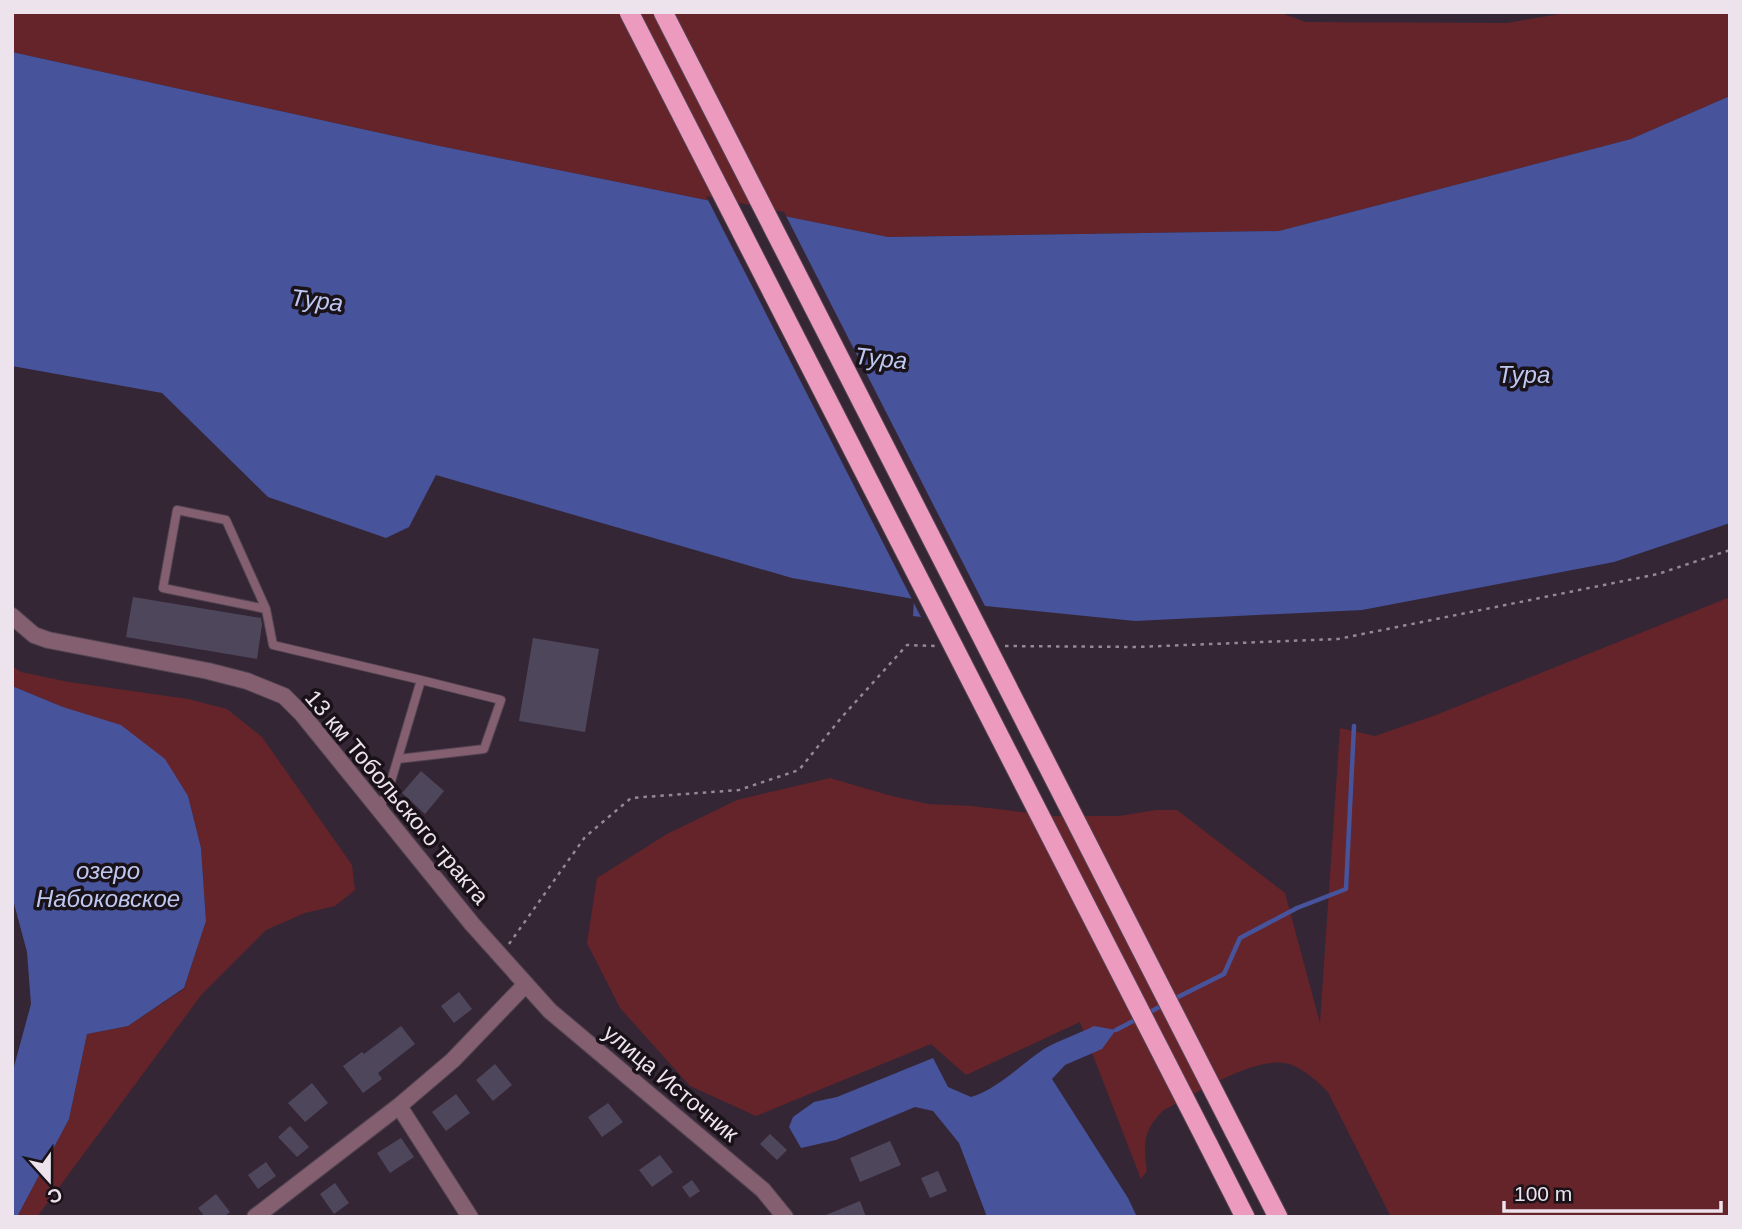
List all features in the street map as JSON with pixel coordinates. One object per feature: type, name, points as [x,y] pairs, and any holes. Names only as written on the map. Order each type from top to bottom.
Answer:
[{"type":"highway","points":[[629,12],[1245,1217]]},
{"type":"highway","points":[[663,12],[1278,1217]]},
{"type":"street","name":"13 км Тобольского тракта","points":[[12,616],[34,635],[48,640],[208,671],[247,681],[284,696],[302,714],[526,984]]},
{"type":"street","points":[[255,1217],[453,1060],[526,984]]},
{"type":"street","name":"улица Источник","points":[[526,984],[551,1011],[763,1190],[785,1217]]},
{"type":"street","points":[[399,1105],[470,1217]]},
{"type":"lane","points":[[266,609],[163,588],[177,510],[226,520],[266,609],[273,645],[501,700],[484,749],[398,759]]},
{"type":"lane","points":[[379,809],[389,788],[421,680]]},
{"type":"path","points":[[1001,646],[1136,647],[1338,639],[1658,575],[1730,550]]},
{"type":"path","points":[[501,956],[585,837],[631,798],[739,790],[799,770],[906,645],[947,646]]},
{"type":"shaded area","points":[[12,12],[1278,12],[1306,22],[1507,23],[1571,12],[1730,12],[1730,96],[1631,139],[1279,231],[888,237],[435,145],[12,52]]},
{"type":"shaded area","points":[[1730,597],[1730,1217],[1391,1217],[1328,1092],[1302,1070],[1284,1063],[1256,1066],[1239,1072],[1164,1110],[1152,1124],[1146,1137],[1147,1171],[1141,1179],[1080,1022],[966,1075],[931,1044],[756,1116],[690,1086],[620,1008],[587,943],[597,878],[667,834],[737,800],[830,778],[928,804],[972,806],[1054,816],[1119,816],[1156,810],[1177,810],[1285,893],[1320,1023],[1340,728],[1375,736],[1436,715]]},
{"type":"shaded area","points":[[12,666],[21,672],[69,682],[188,699],[227,709],[262,737],[352,865],[355,890],[335,906],[305,913],[266,930],[202,994],[37,1217],[17,1217],[69,1119],[87,1034],[128,1026],[184,989],[206,921],[201,848],[188,796],[63,707],[12,686]]},
{"type":"water","name":"Тура","points":[[12,52],[435,145],[888,237],[1279,231],[1631,139],[1730,96],[1730,523],[1614,562],[1362,610],[1135,621],[945,602],[943,620],[913,616],[914,599],[792,578],[436,475],[409,527],[386,538],[268,497],[162,393],[12,366]]},
{"type":"water","name":"озеро Набоковское","points":[[12,686],[63,707],[121,725],[165,759],[188,796],[201,848],[206,921],[184,988],[128,1026],[87,1034],[69,1119],[17,1217],[12,1217],[12,1074],[31,1004],[27,952],[12,896]]},
{"type":"water","points":[[1094,1026],[1116,1030],[1102,1049],[1065,1065],[1052,1079],[1128,1198],[1137,1217],[987,1217],[959,1143],[933,1111],[915,1107],[836,1140],[801,1148],[789,1127],[793,1117],[814,1102],[837,1097],[933,1058],[948,1087],[971,1097],[1000,1082],[1044,1049]]},
{"type":"pier","points":[[706,196],[784,212],[987,610],[948,606],[947,621],[943,624],[923,621]]},
{"type":"building","points":[[133,597],[261,618],[257,659],[126,637]]},
{"type":"building","points":[[533,638],[599,649],[585,732],[519,721]]},
{"type":"building","points":[[421,771],[444,791],[425,814],[402,793]]},
{"type":"building","points":[[459,992],[472,1009],[454,1023],[441,1006]]},
{"type":"building","points":[[401,1026],[415,1044],[378,1073],[382,1079],[363,1093],[343,1066]]},
{"type":"building","points":[[495,1064],[512,1085],[493,1101],[476,1080]]},
{"type":"building","points":[[312,1083],[328,1103],[305,1122],[288,1103]]},
{"type":"building","points":[[456,1094],[470,1113],[446,1131],[432,1112]]},
{"type":"building","points":[[608,1103],[623,1122],[602,1137],[588,1117]]},
{"type":"building","points":[[290,1126],[309,1147],[297,1157],[278,1137]]},
{"type":"building","points":[[770,1134],[787,1150],[777,1160],[760,1144]]},
{"type":"building","points":[[401,1138],[414,1157],[390,1173],[377,1153]]},
{"type":"building","points":[[890,1141],[901,1165],[860,1182],[850,1158]]},
{"type":"building","points":[[660,1155],[673,1172],[652,1187],[639,1170]]},
{"type":"building","points":[[266,1162],[276,1176],[258,1189],[248,1175]]},
{"type":"building","points":[[938,1171],[947,1191],[930,1198],[921,1178]]},
{"type":"building","points":[[692,1180],[700,1191],[690,1198],[682,1187]]},
{"type":"building","points":[[335,1183],[349,1203],[334,1214],[320,1194]]},
{"type":"building","points":[[216,1194],[230,1212],[224,1217],[205,1217],[198,1208]]},
{"type":"building","points":[[860,1201],[866,1217],[821,1217]]},
{"type":"waterway","points":[[1172,1000],[1224,974],[1240,938],[1297,908],[1346,889],[1354,726]]},
{"type":"waterway","points":[[1148,1013],[1165,1004]]},
{"type":"waterway","points":[[1116,1030],[1137,1019]]}]
